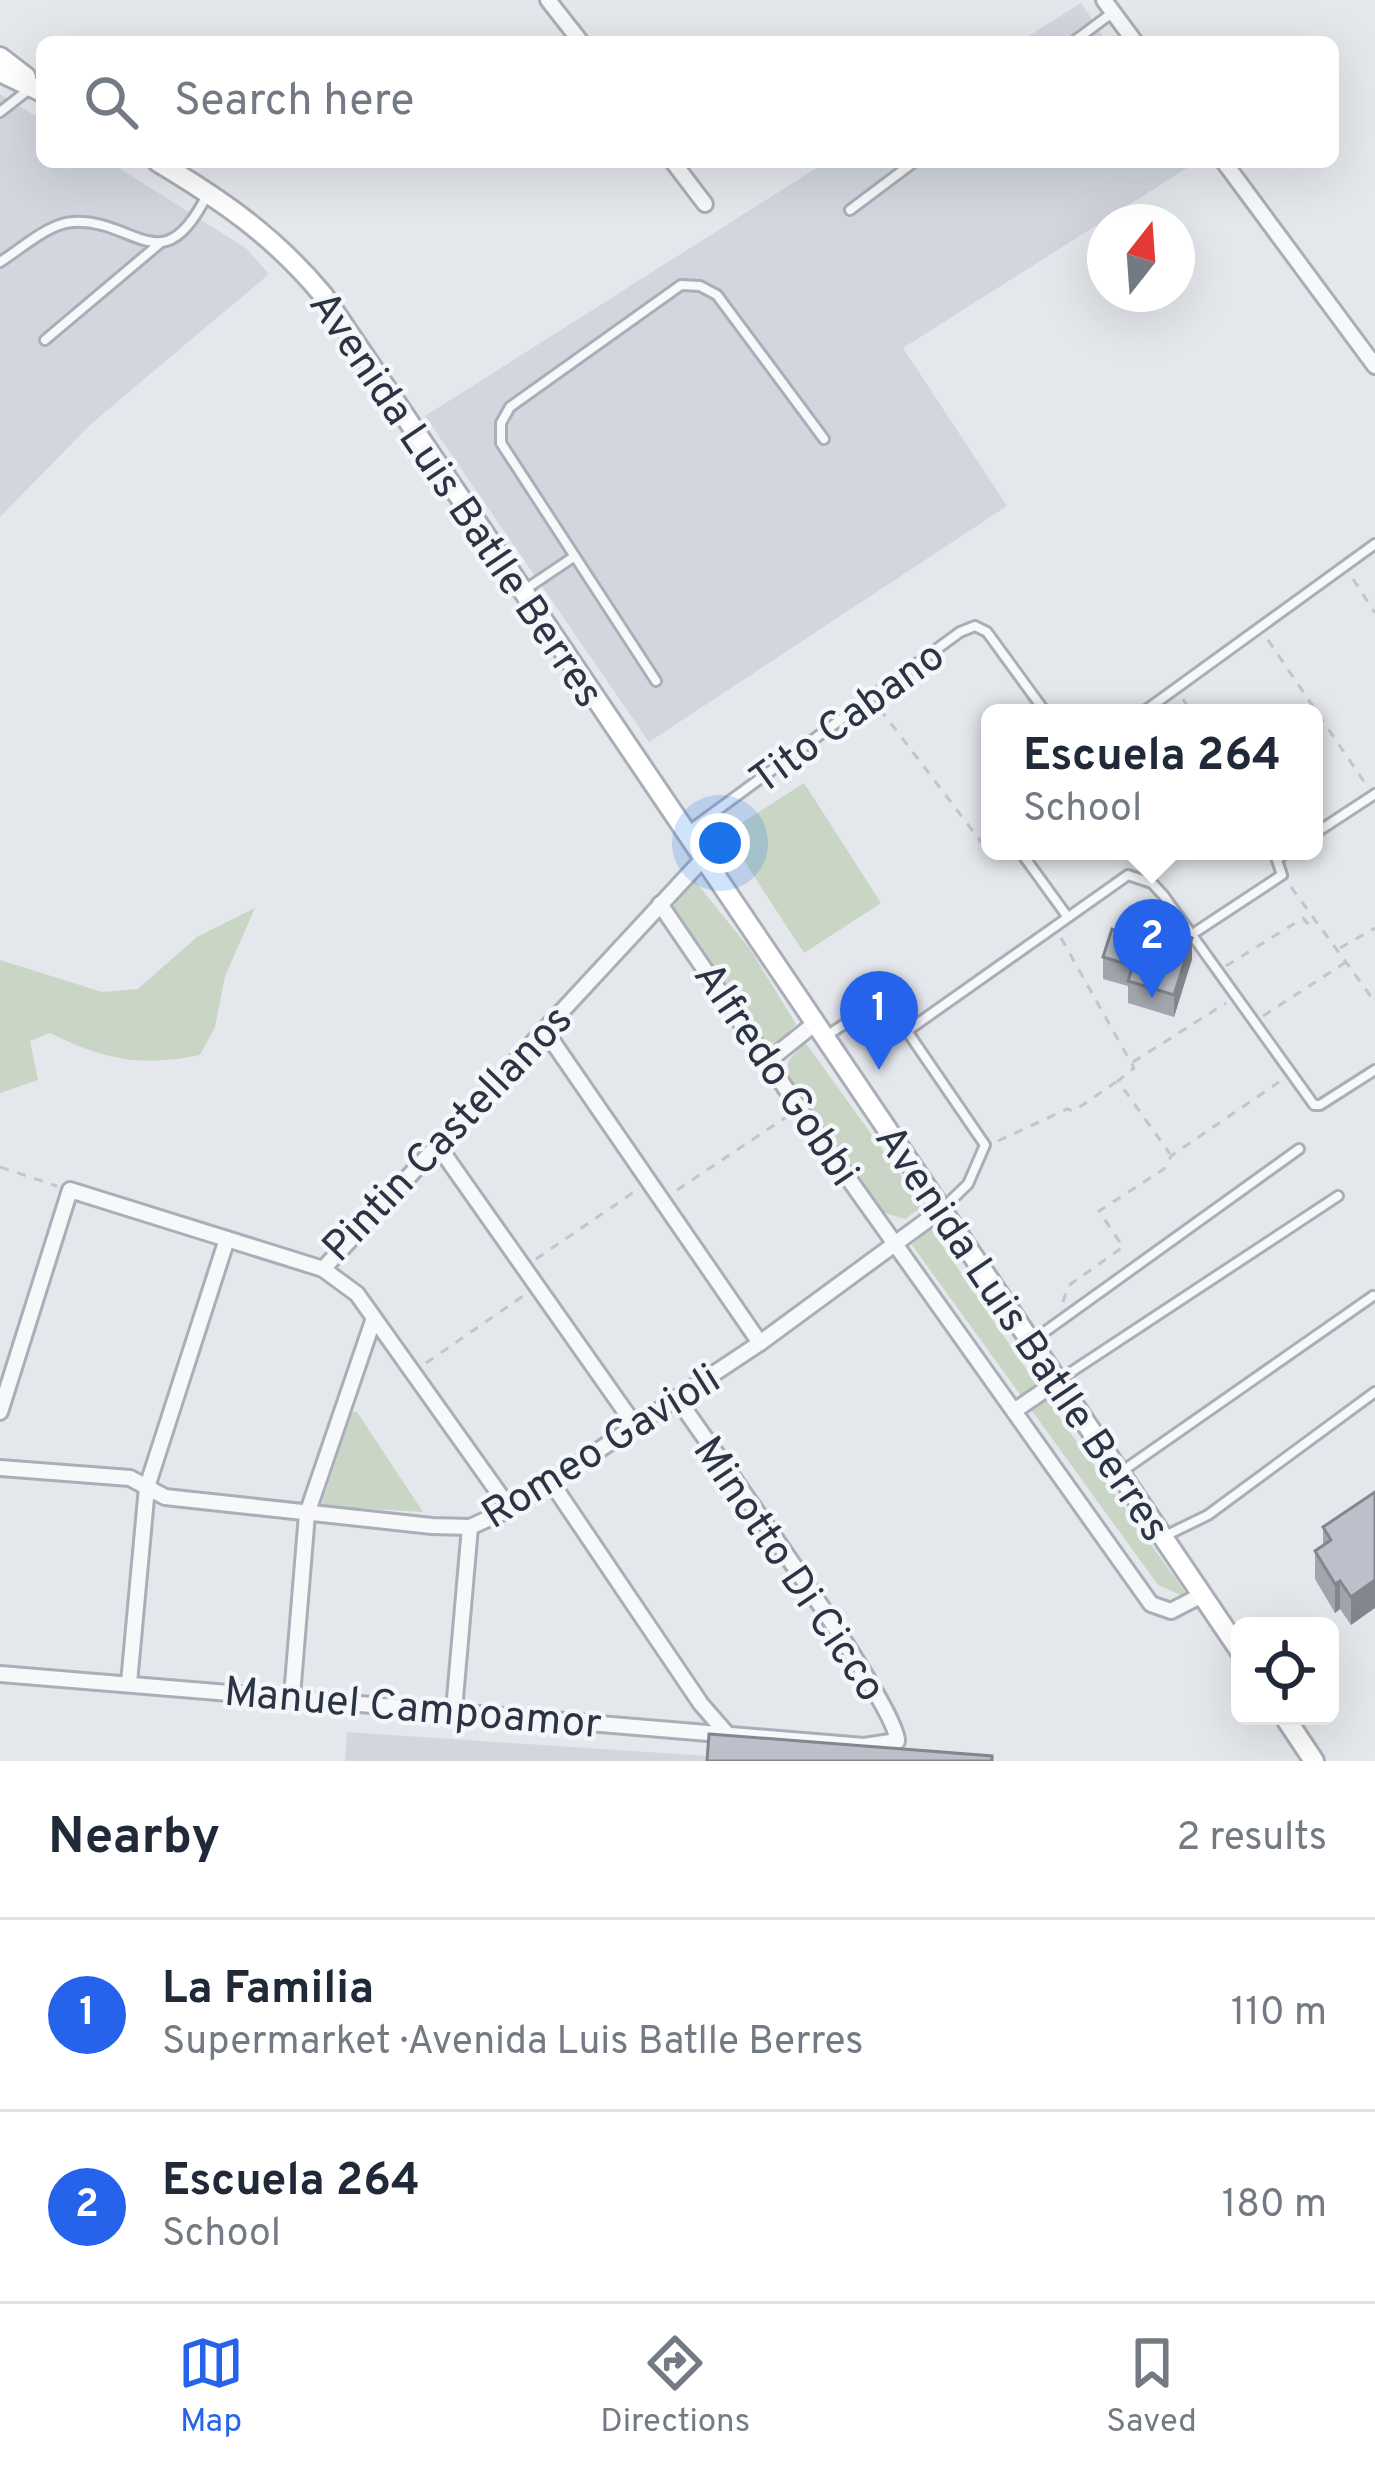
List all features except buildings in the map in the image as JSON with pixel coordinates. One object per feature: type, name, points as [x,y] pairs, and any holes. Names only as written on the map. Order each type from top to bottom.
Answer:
[{"type":"main road","points":[[0,57],[36,88]]},
{"type":"main road","points":[[0,72],[36,89]]},
{"type":"main road","name":"Avenida Luis Batlle Berres","points":[[167,168],[255,224],[323,295],[1231,1638]]},
{"type":"main road","points":[[1290,1725],[1314,1761]]},
{"type":"street","points":[[548,0],[576,36]]},
{"type":"street","points":[[1109,6],[1131,36]]},
{"type":"street","points":[[678,168],[705,204]]},
{"type":"street","points":[[1228,168],[1375,366]]},
{"type":"street","name":"Pintin Castellanos","points":[[70,1190],[322,1269],[703,860]]},
{"type":"street","name":"Alfredo Gobbi","points":[[660,904],[1151,1604],[1171,1611],[1202,1594]]},
{"type":"street","points":[[768,1060],[818,1032]]},
{"type":"street","points":[[546,1033],[760,1343]]},
{"type":"street","points":[[439,1147],[634,1424]]},
{"type":"street","points":[[0,1412],[70,1190]]},
{"type":"street","name":"Romeo Gavioli","points":[[0,1468],[130,1478],[165,1497],[470,1527],[510,1509],[677,1399],[941,1210]]},
{"type":"street","points":[[129,1683],[147,1487],[226,1239]]},
{"type":"street","points":[[322,1269],[357,1294],[510,1509]]},
{"type":"street","points":[[292,1696],[308,1514],[374,1318]]},
{"type":"street","points":[[1014,1411],[1058,1381]]},
{"type":"street","name":"Minotto Di Cicco","points":[[677,1399],[770,1530],[880,1700],[898,1732],[897,1741]]},
{"type":"street","points":[[551,1482],[701,1703],[728,1735]]},
{"type":"street","points":[[454,1710],[470,1527]]},
{"type":"street","name":"Manuel Campoamor","points":[[0,1674],[864,1747],[897,1741]]},
{"type":"lane","points":[[1079,36],[1109,6]]},
{"type":"lane","points":[[0,112],[36,90]]},
{"type":"lane","points":[[850,211],[906,168]]},
{"type":"lane","points":[[45,340],[160,243],[187,228],[208,194]]},
{"type":"lane","points":[[0,262],[50,230],[77,221],[160,243]]},
{"type":"lane","points":[[656,681],[501,443],[501,423],[510,407],[681,285],[700,286],[717,295],[824,439]]},
{"type":"lane","points":[[1154,704],[1375,544]]},
{"type":"lane","points":[[522,592],[572,558]]},
{"type":"lane","name":"Tito Cabano","points":[[685,834],[960,632],[975,626],[986,632],[1039,704]]},
{"type":"lane","points":[[1323,828],[1374,795]]},
{"type":"lane","points":[[1027,860],[1067,916]]},
{"type":"lane","points":[[1191,935],[1282,875],[1276,867],[1280,860]]},
{"type":"lane","points":[[907,1030],[1128,875],[1152,883],[1314,1105],[1375,1070]]},
{"type":"lane","points":[[818,1032],[874,1011],[907,1030],[985,1145],[968,1184],[941,1210]]},
{"type":"lane","points":[[1031,1342],[1299,1149]]},
{"type":"lane","points":[[1058,1381],[1338,1196]]},
{"type":"lane","points":[[1120,1473],[1373,1295]]},
{"type":"lane","points":[[1163,1536],[1208,1514],[1375,1392]]},
{"type":"path","points":[[1345,567],[1375,613]]},
{"type":"path","points":[[1260,629],[1312,704]]},
{"type":"path","points":[[1175,688],[1186,704]]},
{"type":"path","points":[[872,698],[981,842]]},
{"type":"path","points":[[1323,721],[1374,795]]},
{"type":"path","points":[[1282,875],[1375,1002]]},
{"type":"path","points":[[1216,972],[1304,918],[1307,923],[1314,917]]},
{"type":"path","points":[[985,1145],[1067,1108],[1074,1111],[1134,1068],[1054,927]]},
{"type":"path","points":[[1339,949],[1375,928]]},
{"type":"path","points":[[1252,1023],[1347,961]]},
{"type":"path","points":[[1131,1063],[1234,998]]},
{"type":"path","points":[[1055,1324],[1068,1286],[1123,1247],[1100,1211],[1165,1169],[1171,1156],[1291,1074]]},
{"type":"path","points":[[1118,1081],[1171,1156]]},
{"type":"path","points":[[661,1202],[800,1109]]},
{"type":"path","points":[[0,1167],[70,1190]]},
{"type":"path","points":[[524,1266],[648,1183]]},
{"type":"path","points":[[414,1372],[538,1286]]},
{"type":"shaded area","points":[[1081,3],[1103,36],[1029,36]]},
{"type":"shaded area","points":[[0,94],[36,116],[36,168],[119,168],[246,248],[269,274],[92,423],[0,517]]},
{"type":"shaded area","points":[[817,168],[1187,168],[1130,204],[1087,204],[1087,231],[903,348],[1007,506],[649,742],[425,416]]},
{"type":"shaded area","points":[[347,1732],[781,1761],[345,1761]]},
{"type":"green space","points":[[804,783],[881,903],[804,953],[726,833]]},
{"type":"green space","points":[[695,881],[750,949],[796,1024],[780,1042],[765,1044],[673,909],[678,895]]},
{"type":"green space","points":[[255,908],[225,976],[215,1027],[200,1055],[123,1059],[50,1033],[30,1041],[38,1080],[0,1093],[0,960],[102,992],[138,989],[197,937]]},
{"type":"green space","points":[[805,1042],[923,1206],[905,1219],[878,1211],[786,1075],[789,1060]]},
{"type":"green space","points":[[930,1227],[1185,1592],[1181,1595],[1158,1585],[912,1245]]},
{"type":"green space","points":[[352,1412],[357,1412],[423,1512],[321,1506]]},
{"type":"place","name":"Escuela 264","points":[[1152,998]]},
{"type":"place","name":"La Familia","points":[[879,1070]]}]
